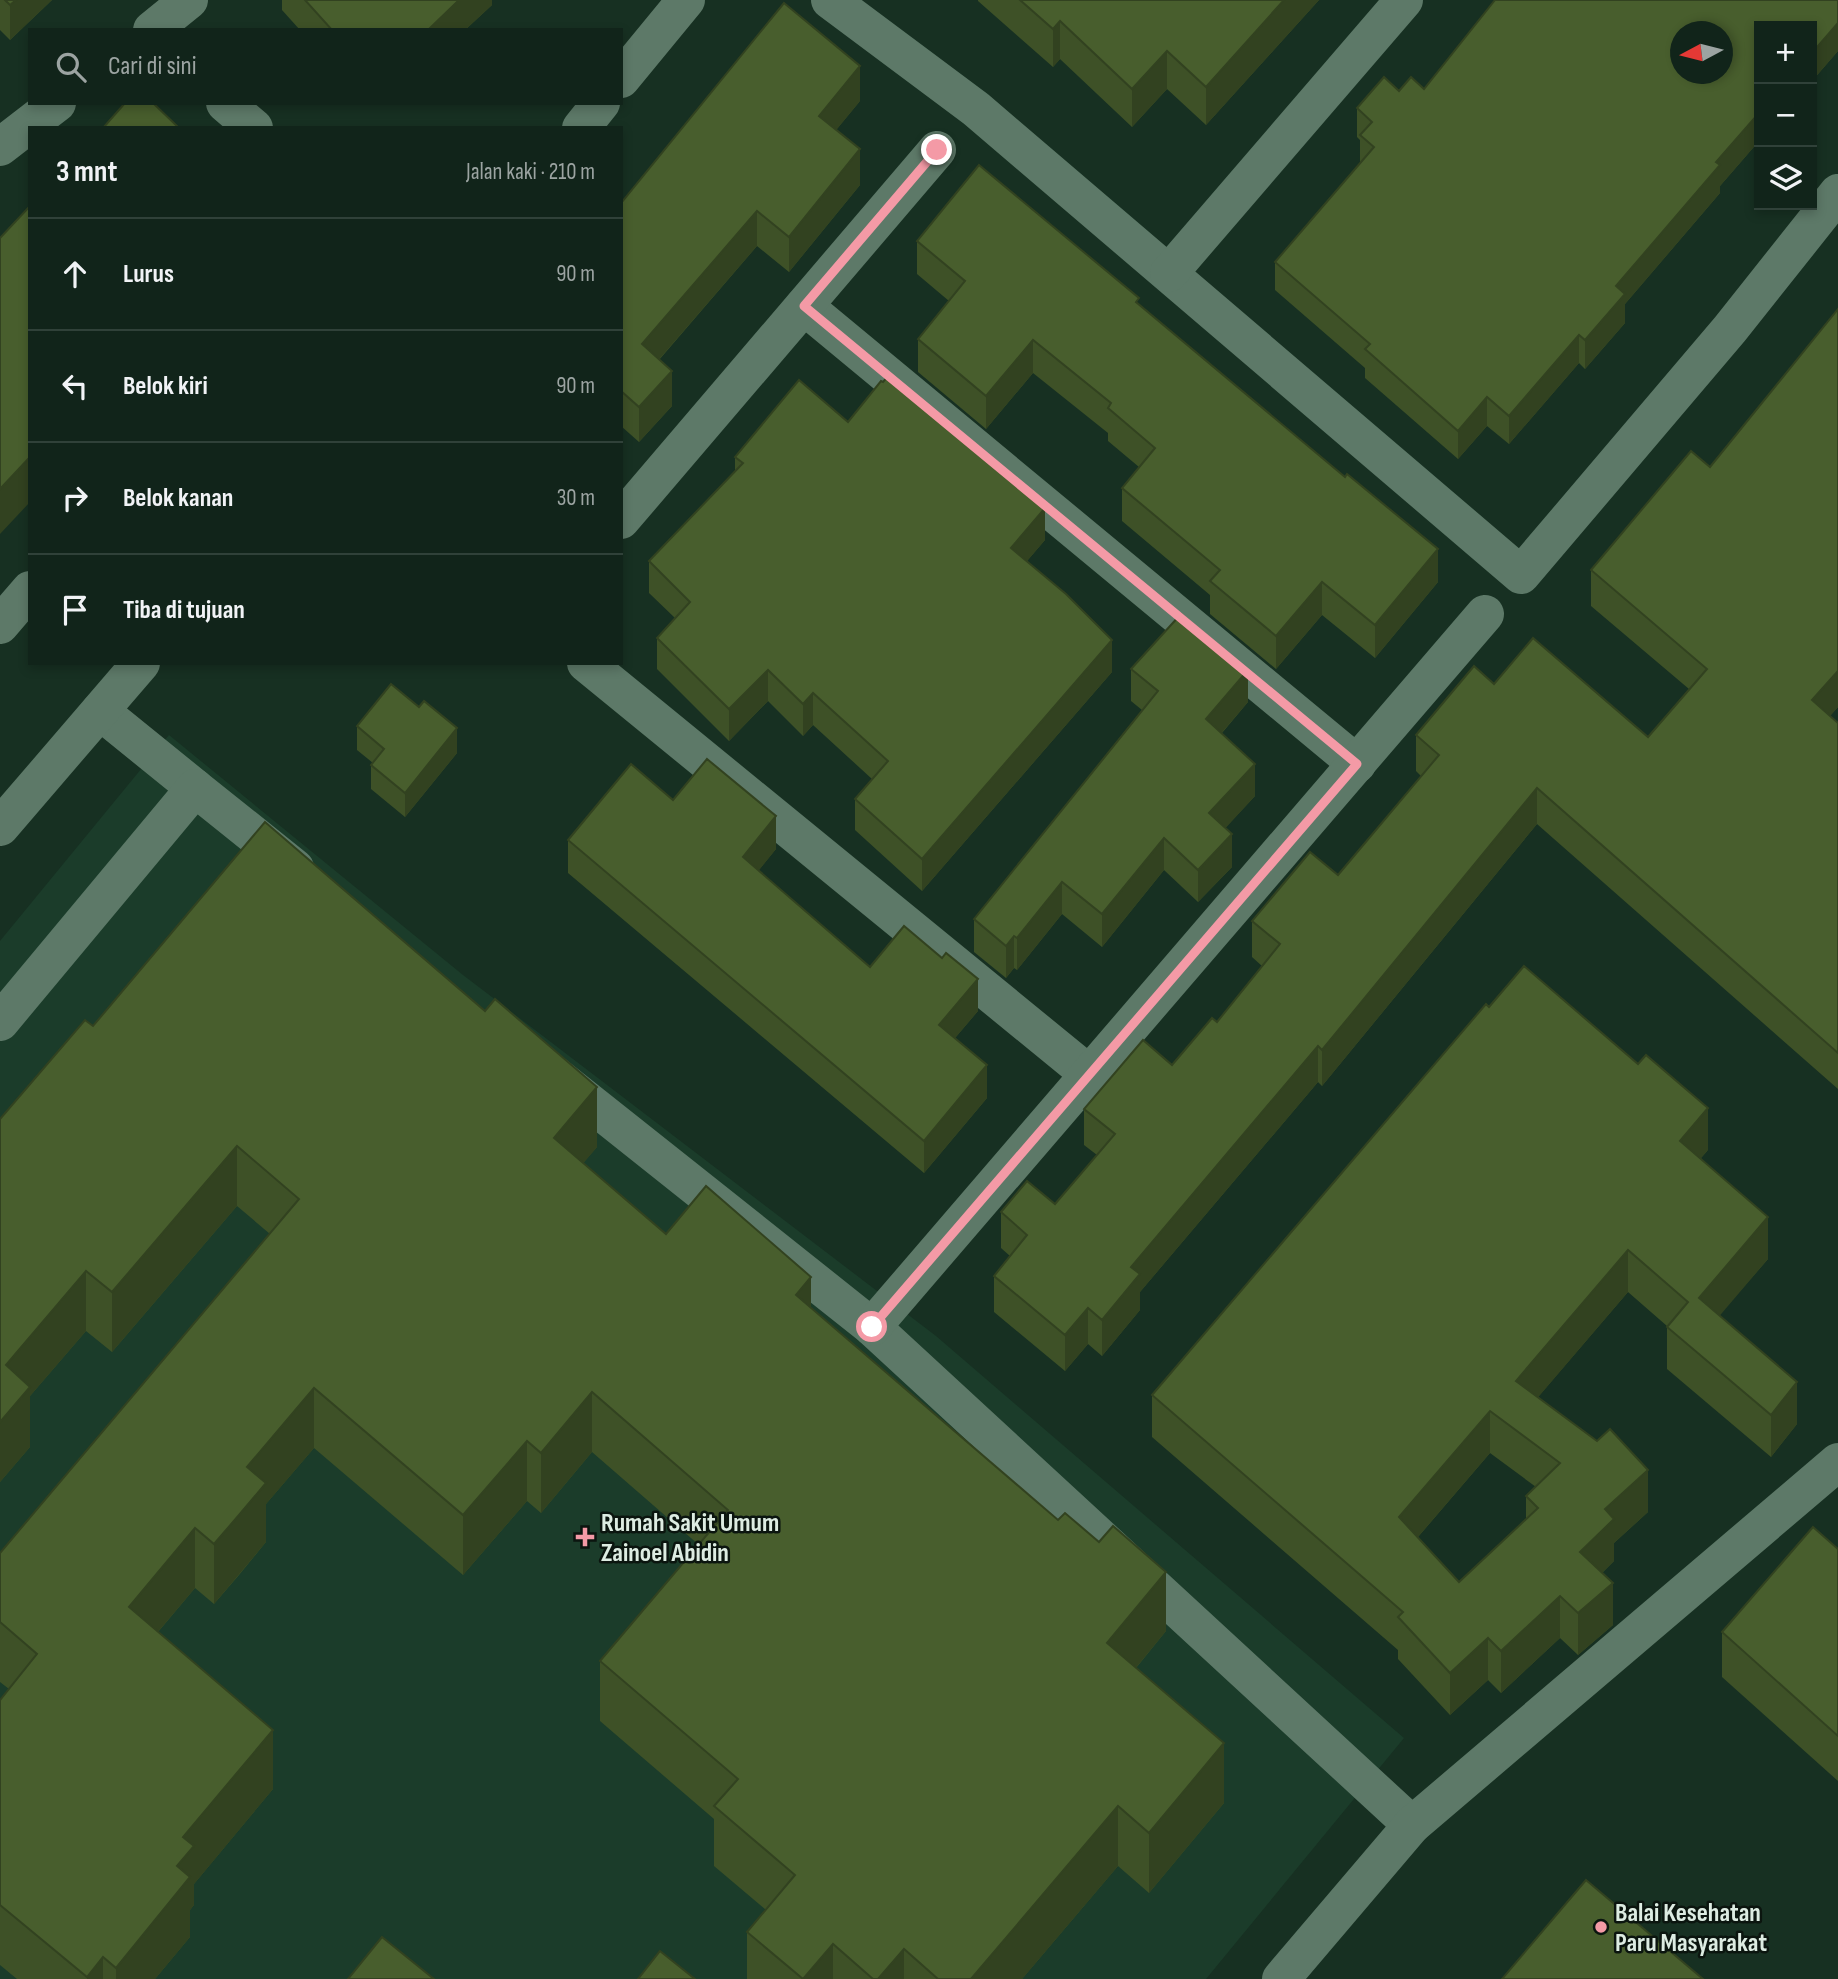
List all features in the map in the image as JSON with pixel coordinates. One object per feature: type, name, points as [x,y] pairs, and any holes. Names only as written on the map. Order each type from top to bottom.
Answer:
[{"type":"street","points":[[154,28],[189,0]]},
{"type":"street","points":[[623,77],[687,0]]},
{"type":"street","points":[[830,0],[976,109],[1521,575],[1730,329],[1838,193]]},
{"type":"street","points":[[1169,273],[1404,0]]},
{"type":"street","points":[[0,147],[54,105]]},
{"type":"street","points":[[227,105],[252,126]]},
{"type":"street","points":[[583,126],[599,105]]},
{"type":"street","points":[[623,518],[937,150]]},
{"type":"street","points":[[804,306],[1357,764]]},
{"type":"street","points":[[0,625],[28,592]]},
{"type":"street","points":[[872,1327],[1485,614]]},
{"type":"street","points":[[0,827],[139,665]]},
{"type":"street","points":[[588,665],[1090,1075]]},
{"type":"street","points":[[100,711],[326,893]]},
{"type":"street","points":[[0,1022],[195,788]]},
{"type":"street","points":[[522,1049],[872,1327],[1412,1825]]},
{"type":"street","points":[[1281,1979],[1412,1825],[1838,1462]]},
{"type":"shaded area","name":"Rumah Sakit Umum Zainoel Abidin","points":[[169,735],[463,975],[936,1336],[1404,1738],[1206,1979],[0,1979],[0,941]]},
{"type":"building","points":[[305,0],[459,0],[430,28],[330,28]]},
{"type":"building","points":[[1020,0],[1284,0],[1206,87],[1167,51],[1132,89],[1060,21],[1053,29]]},
{"type":"building","points":[[1495,0],[1838,0],[1838,23],[1817,47],[1817,21],[1754,21],[1754,119],[1716,162],[1720,165],[1616,286],[1625,294],[1585,340],[1579,335],[1509,416],[1487,397],[1458,431],[1365,349],[1370,344],[1275,262],[1374,147],[1360,135],[1372,122],[1357,108],[1384,77],[1399,91],[1411,77],[1424,89]]},
{"type":"building","points":[[784,3],[860,66],[819,116],[860,149],[789,237],[757,211],[642,344],[672,371],[639,407],[623,393],[623,201]]},
{"type":"building","points":[[123,105],[155,105],[177,126],[105,126]]},
{"type":"building","points":[[979,165],[1139,298],[1136,302],[1345,477],[1347,474],[1438,549],[1375,625],[1322,582],[1276,636],[1210,581],[1220,570],[1122,488],[1155,448],[1108,408],[1111,403],[1033,340],[986,396],[918,339],[965,281],[917,241]]},
{"type":"building","points":[[28,208],[28,459],[0,489],[0,238]]},
{"type":"building","points":[[1838,309],[1838,671],[1812,700],[1838,723],[1838,1053],[1537,788],[1322,1050],[1318,1046],[1131,1267],[1140,1274],[1102,1320],[1088,1308],[1065,1335],[994,1276],[1027,1235],[1001,1212],[1027,1181],[1055,1204],[1115,1134],[1084,1109],[1143,1040],[1172,1065],[1212,1018],[1217,1022],[1280,944],[1252,921],[1310,852],[1338,875],[1439,755],[1416,735],[1474,666],[1494,684],[1533,638],[1648,737],[1707,669],[1591,570],[1691,451],[1710,467]]},
{"type":"building","points":[[890,374],[1045,508],[1011,548],[1066,594],[1112,640],[922,859],[855,799],[888,761],[813,693],[803,704],[768,670],[729,709],[657,638],[690,602],[649,561],[743,463],[735,457],[799,380],[848,422],[881,381]]},
{"type":"building","points":[[1181,614],[1248,670],[1206,719],[1255,764],[1209,813],[1232,834],[1198,870],[1164,838],[1102,914],[1062,882],[1017,938],[1014,936],[1006,946],[974,919],[1158,691],[1131,669]]},
{"type":"building","points":[[391,684],[419,707],[424,701],[457,728],[405,793],[371,765],[384,749],[357,726]]},
{"type":"building","points":[[707,759],[776,816],[743,857],[870,967],[904,926],[942,958],[946,953],[978,979],[939,1025],[987,1065],[924,1141],[568,840],[631,764],[673,800]]},
{"type":"building","points":[[265,822],[485,1011],[495,999],[597,1087],[554,1138],[666,1234],[706,1186],[811,1277],[796,1295],[1058,1520],[1065,1513],[1099,1542],[1113,1526],[1166,1572],[1107,1643],[1224,1743],[1149,1833],[1118,1806],[971,1979],[938,1979],[904,1949],[878,1979],[873,1979],[833,1944],[803,1979],[747,1932],[795,1875],[714,1806],[738,1779],[600,1661],[728,1510],[592,1392],[541,1453],[527,1441],[463,1515],[314,1388],[247,1467],[266,1483],[239,1515],[214,1544],[195,1528],[129,1607],[273,1730],[183,1837],[194,1846],[177,1866],[190,1877],[116,1968],[103,1957],[87,1977],[0,1905],[0,1700],[37,1654],[0,1622],[0,1553],[299,1199],[237,1146],[112,1292],[86,1271],[6,1365],[30,1387],[0,1422],[0,1119],[85,1020],[93,1026]]},
{"type":"building","points":[[1524,966],[1638,1064],[1646,1055],[1708,1108],[1680,1141],[1768,1217],[1699,1298],[1797,1382],[1771,1415],[1667,1327],[1688,1302],[1628,1250],[1516,1381],[1597,1441],[1610,1429],[1648,1470],[1605,1509],[1614,1519],[1580,1552],[1613,1583],[1578,1613],[1560,1596],[1501,1651],[1488,1638],[1450,1673],[1398,1617],[1403,1612],[1152,1395],[1486,1004],[1489,1007]],"holes":[[[1490,1411],[1560,1463],[1526,1496],[1538,1508],[1459,1582],[1399,1517]]]},
{"type":"building","points":[[1813,1527],[1838,1549],[1838,1736],[1722,1632]]},
{"type":"building","points":[[1586,1880],[1703,1979],[1502,1979]]},
{"type":"building","points":[[382,1937],[434,1979],[348,1979]]},
{"type":"building","points":[[660,1951],[695,1979],[638,1979]]},
{"type":"place","name":"Rumah Sakit Umum Zainoel Abidin","points":[[585,1537]]},
{"type":"place","name":"Balai Kesehatan Paru Masyarakat","points":[[1601,1927]]},
{"type":"route","points":[[872,1327],[1357,764],[804,306],[937,150]]}]
